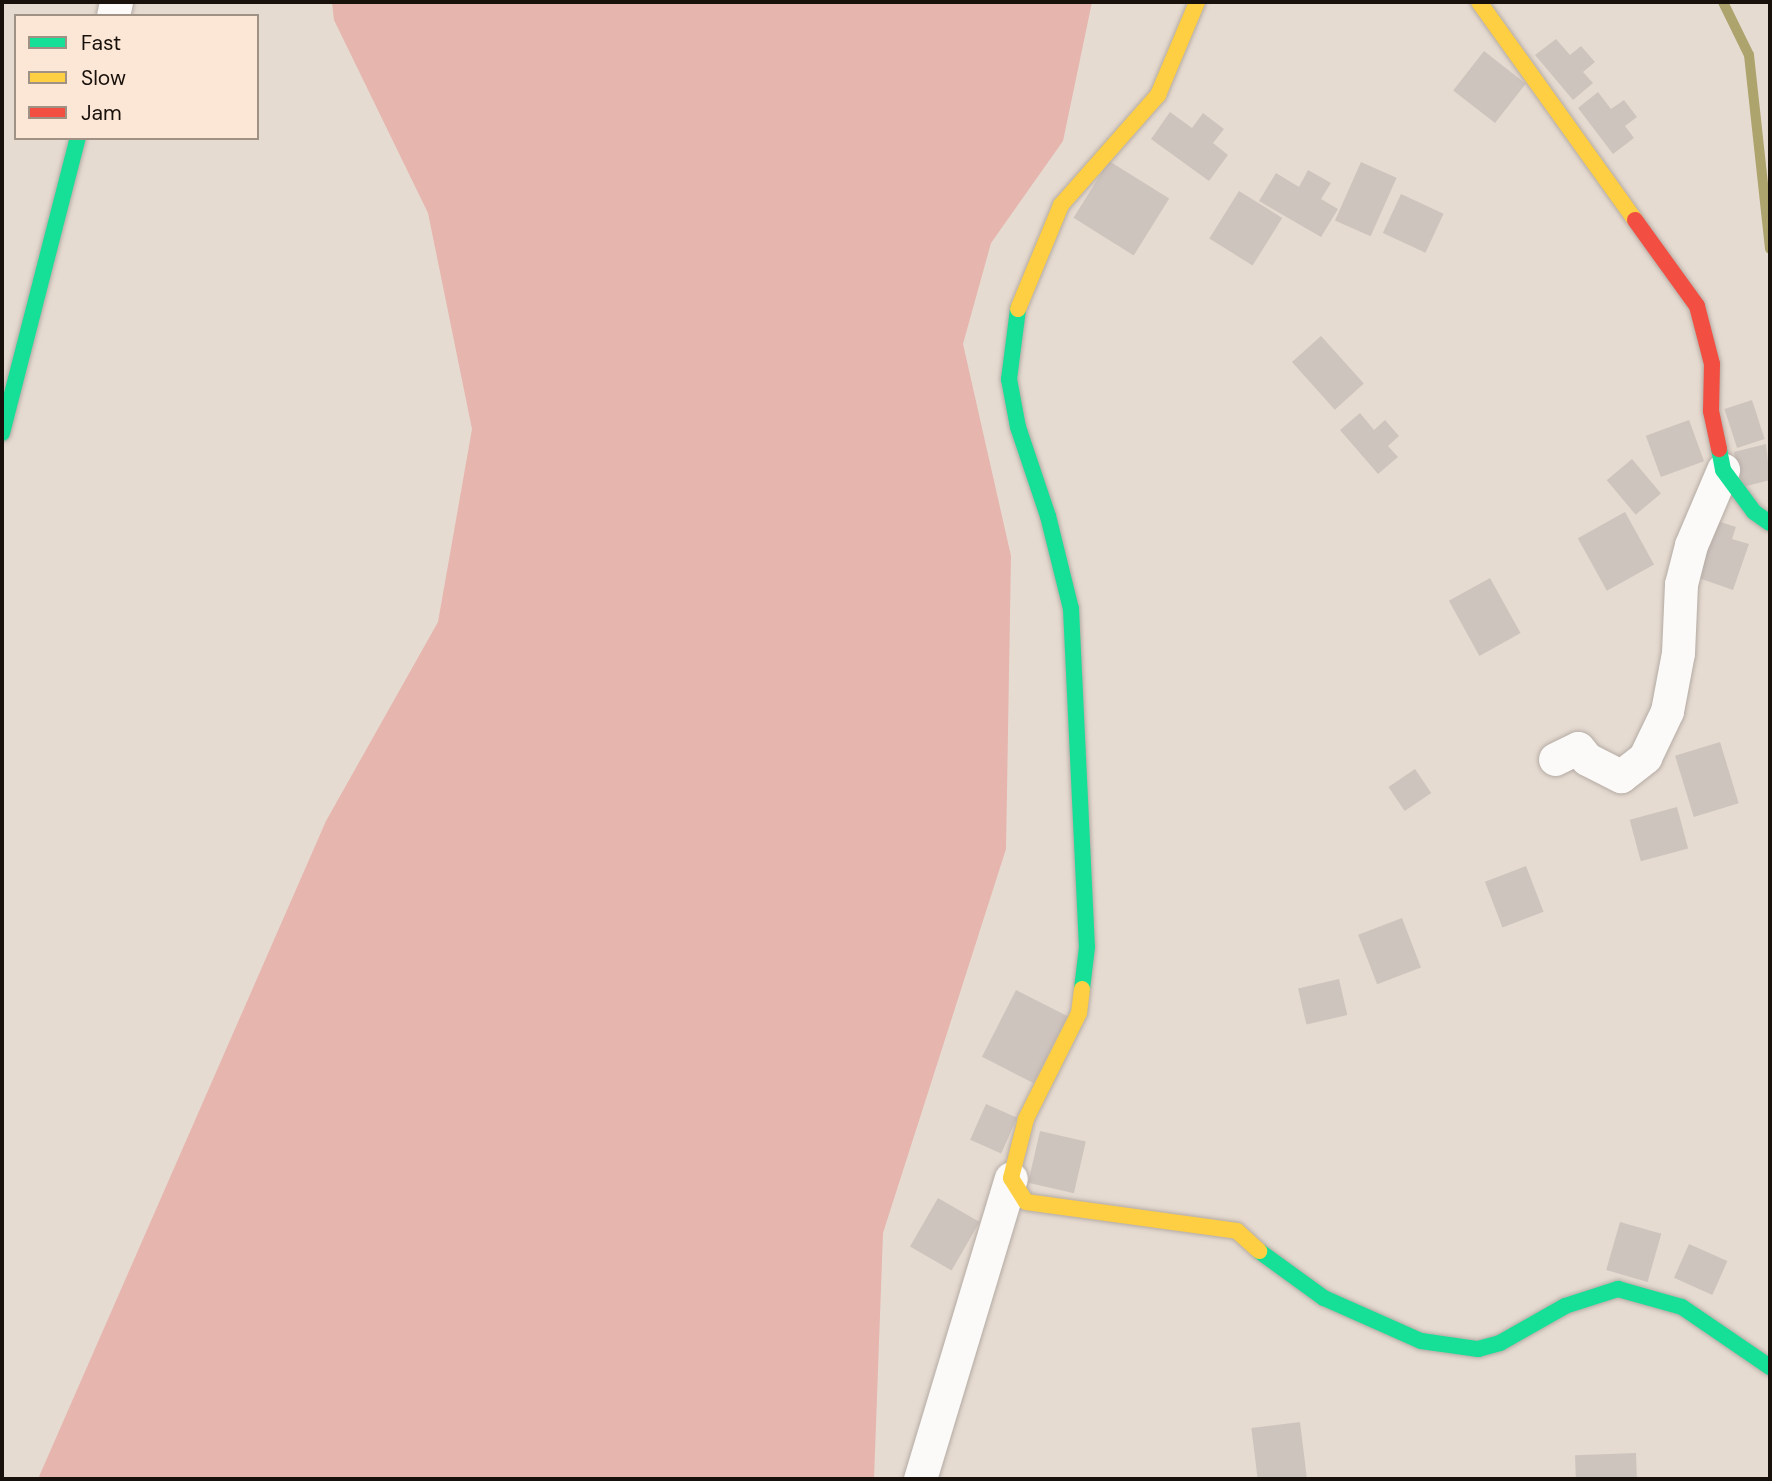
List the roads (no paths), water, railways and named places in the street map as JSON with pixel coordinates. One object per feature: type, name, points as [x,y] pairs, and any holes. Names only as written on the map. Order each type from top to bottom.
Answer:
[{"type":"street","points":[[919,1478],[1011,1178],[1026,1119],[1079,1013],[1087,947],[1071,610],[1048,516],[1018,427],[1009,379],[1019,297],[1061,205],[1158,95],[1196,2]]},
{"type":"street","points":[[1479,2],[1697,306],[1712,364],[1711,411],[1723,470],[1754,512],[1770,523]]},
{"type":"street","points":[[2,433],[77,140]]},
{"type":"street","points":[[1555,759],[1578,748],[1587,759],[1621,776],[1645,757],[1667,711],[1678,653],[1681,584],[1691,545],[1723,470]]},
{"type":"street","points":[[1011,1178],[1026,1202],[1237,1231],[1269,1261],[1324,1298],[1421,1341],[1478,1349],[1500,1343],[1565,1306],[1618,1289],[1682,1307],[1770,1367]]},
{"type":"waterway","points":[[1723,2],[1749,55],[1770,249]]}]
